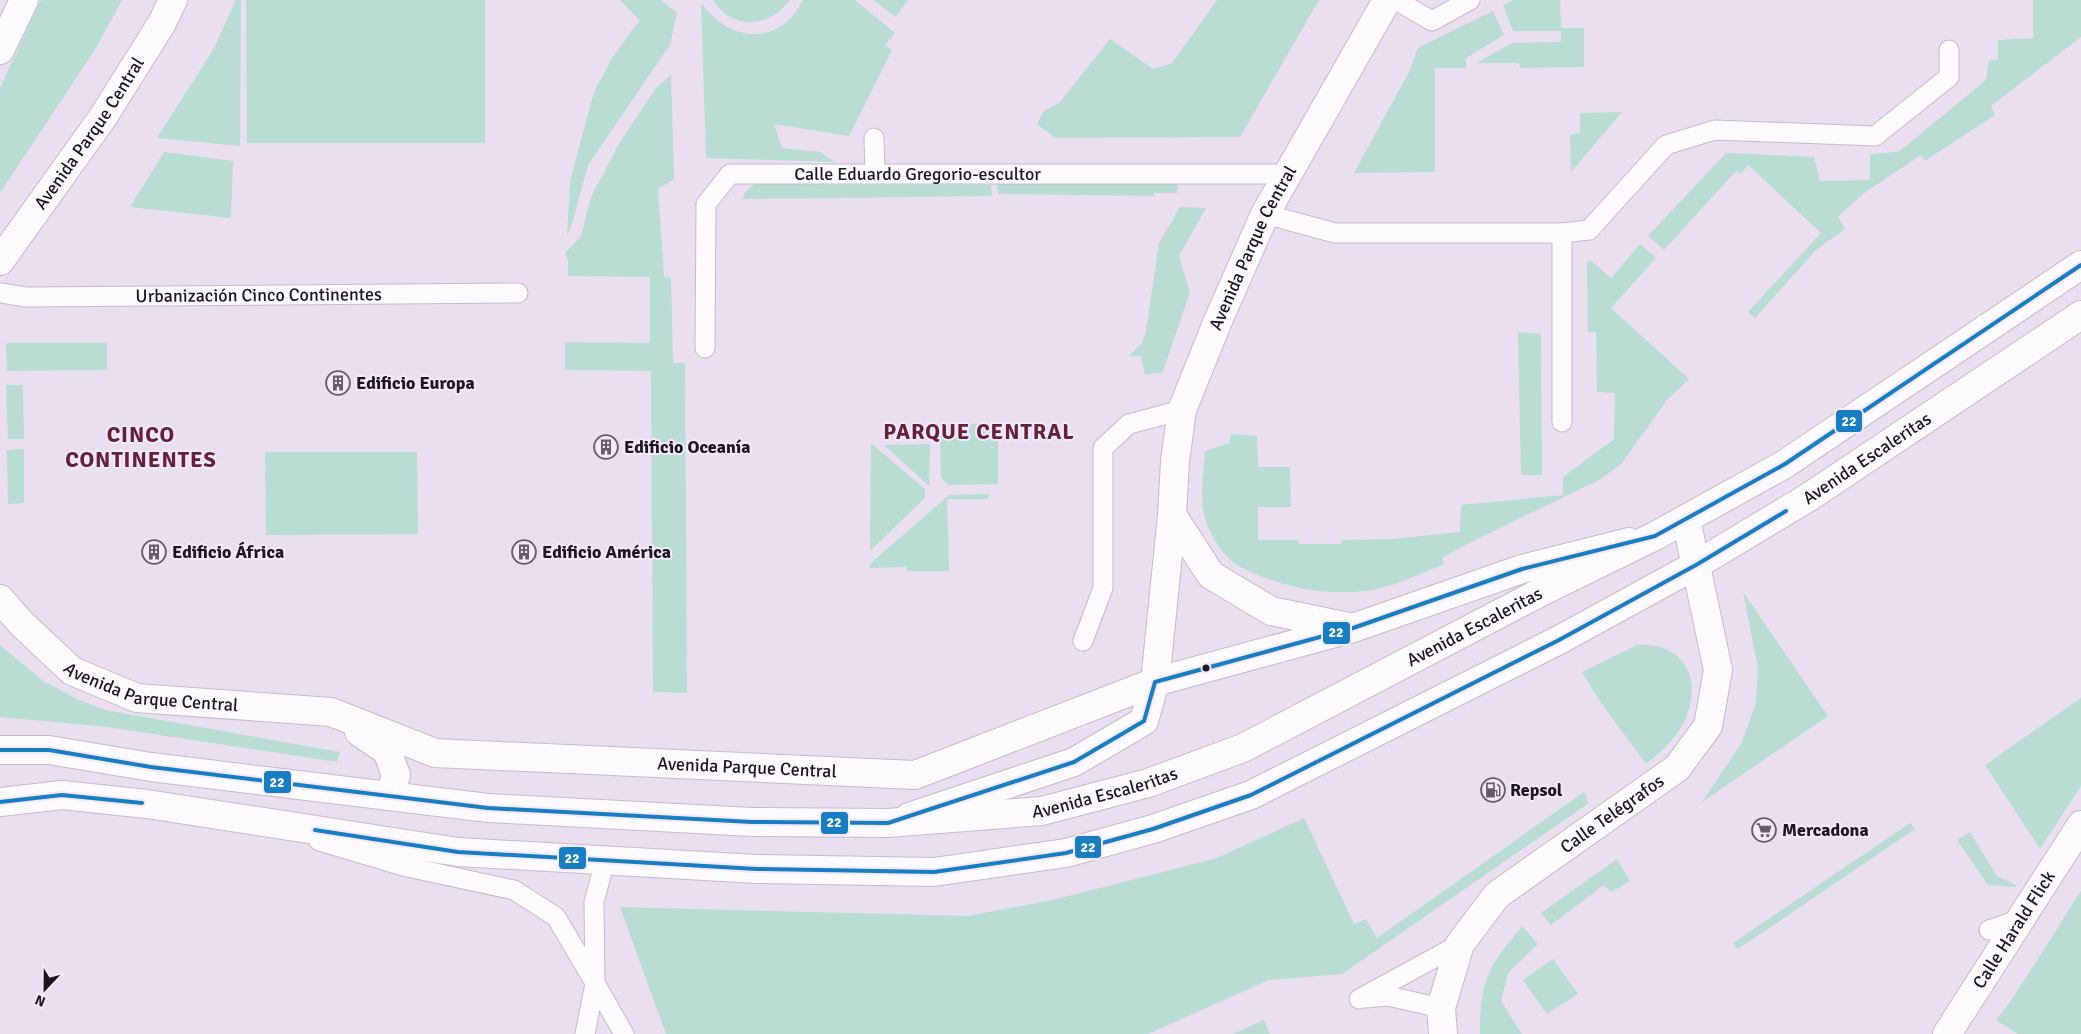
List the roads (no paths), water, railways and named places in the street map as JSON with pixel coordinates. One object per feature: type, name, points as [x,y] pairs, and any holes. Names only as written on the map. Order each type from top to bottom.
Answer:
[{"type":"main road","points":[[0,50],[24,0]]},
{"type":"main road","name":"Avenida Parque Central","points":[[0,261],[103,116],[162,23],[173,0]]},
{"type":"main road","name":"Avenida Parque Central","points":[[888,823],[1074,762],[1144,721],[1155,682],[1172,515],[1175,461],[1182,410],[1265,214],[1286,174],[1387,0]]},
{"type":"main road","name":"Avenida Escaleritas","points":[[0,750],[49,750],[151,766],[498,809],[752,822],[888,823],[1042,810],[1148,783],[1243,748],[1537,594],[1655,536],[1784,464],[2081,265]]},
{"type":"main road","name":"Avenida Escaleritas","points":[[0,802],[62,795],[147,804],[458,852],[757,869],[934,872],[1066,853],[1153,830],[1251,795],[1559,640],[1696,565],[1809,496],[2081,315]]},
{"type":"main road","points":[[1971,339],[1995,372]]},
{"type":"main road","points":[[1172,515],[1211,575],[1270,611],[1353,628]]},
{"type":"main road","name":"Calle Telégrafos","points":[[1444,1034],[1441,1008],[1460,944],[1497,895],[1677,768],[1708,726],[1718,670],[1686,519]]},
{"type":"main road","name":"Avenida Parque Central","points":[[0,599],[22,624],[72,671],[137,698],[332,712],[435,753],[915,775],[1155,682],[1353,628],[1522,569],[1655,536]]},
{"type":"main road","points":[[332,712],[387,752],[396,775],[390,796]]},
{"type":"main road","name":"Calle Harald Flick","points":[[1947,1034],[2081,826]]},
{"type":"lane","points":[[1396,0],[1432,21],[1470,0]]},
{"type":"lane","points":[[1265,214],[1336,233],[1562,233],[1589,230],[1666,145],[1715,130],[1875,136],[1950,76],[1949,50]]},
{"type":"lane","points":[[874,138],[875,173]]},
{"type":"lane","name":"Calle Eduardo Gregorio-escultor","points":[[705,348],[706,204],[730,174],[1286,174]]},
{"type":"lane","points":[[1562,233],[1562,422]]},
{"type":"lane","name":"Urbanización Cinco Continentes","points":[[0,293],[26,297],[518,294]]},
{"type":"lane","points":[[1082,641],[1103,588],[1103,448],[1129,424],[1182,410]]},
{"type":"lane","points":[[250,820],[403,866],[514,890],[556,917],[624,1034]]},
{"type":"lane","points":[[585,1034],[596,983],[594,902],[605,861]]},
{"type":"lane","points":[[1989,930],[2021,919]]},
{"type":"lane","points":[[1441,1008],[1388,996],[1359,999],[1460,944]]},
{"type":"place","name":"Edificio Europa","points":[[338,383]]},
{"type":"place","name":"Edificio Oceanía","points":[[606,447]]},
{"type":"place","name":"Edificio África","points":[[154,552]]},
{"type":"place","name":"Edificio América","points":[[524,552]]},
{"type":"place","name":"Repsol","points":[[1493,790]]},
{"type":"place","name":"Mercadona","points":[[1764,830]]},
{"type":"district","name":"PARQUE CENTRAL","points":[[979,431]]},
{"type":"district","name":"CINCO CONTINENTES","points":[[141,446]]}]
